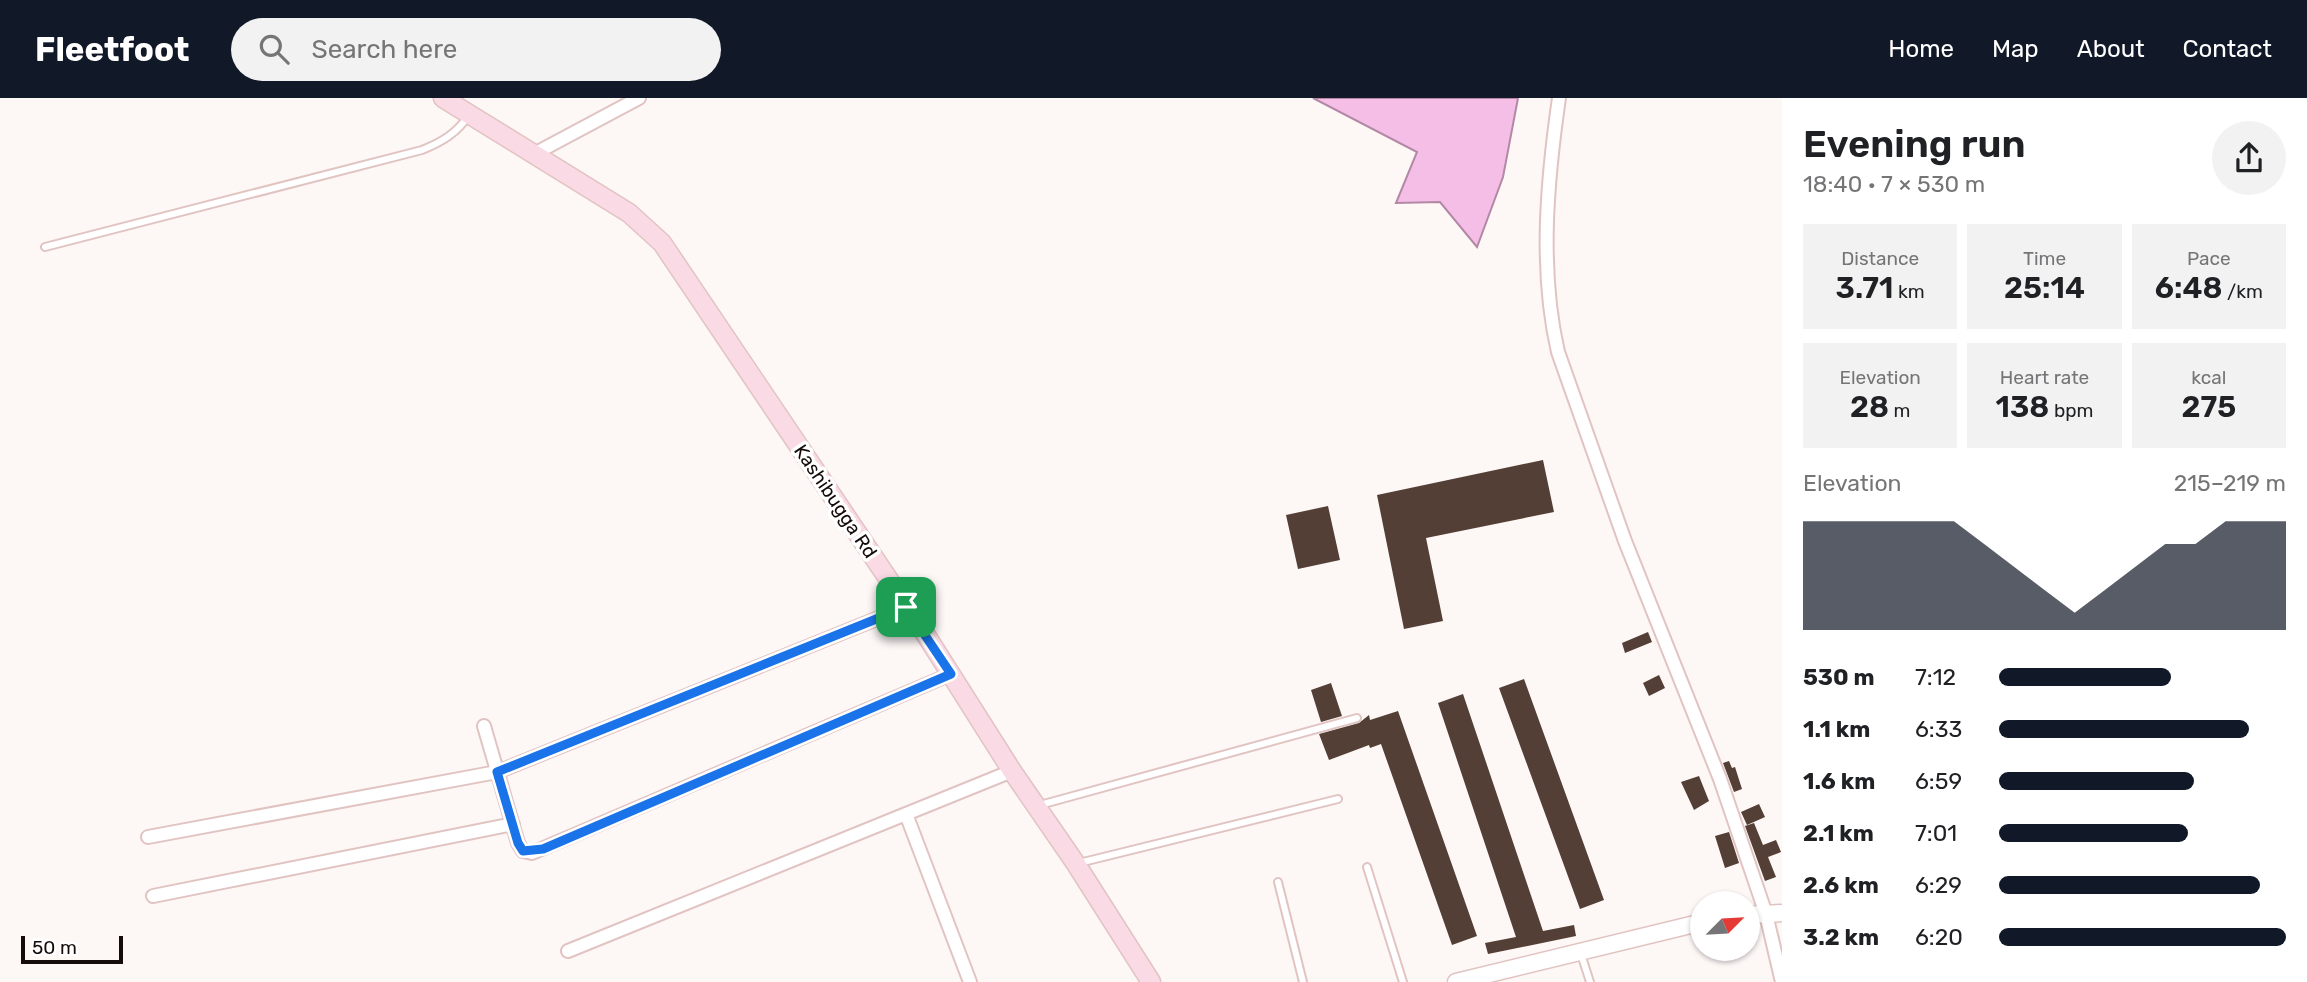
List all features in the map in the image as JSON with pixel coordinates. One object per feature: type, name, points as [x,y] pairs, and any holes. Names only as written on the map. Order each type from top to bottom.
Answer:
[{"type":"main road","name":"Kashibugga Rd","points":[[443,98],[629,213],[662,243],[951,674],[1151,982]]},
{"type":"street","points":[[534,154],[639,98]]},
{"type":"street","points":[[1559,98],[1549,188],[1548,236],[1548,288],[1551,321],[1558,352],[1625,541],[1774,914],[1782,982]]},
{"type":"street","points":[[148,837],[497,772],[906,607]]},
{"type":"street","points":[[484,726],[523,851],[543,849],[951,674]]},
{"type":"street","points":[[568,951],[1012,771]]},
{"type":"street","points":[[906,814],[971,982]]},
{"type":"street","points":[[153,896],[513,824]]},
{"type":"street","points":[[1460,982],[1690,925]]},
{"type":"lane","points":[[45,247],[422,150],[444,141],[462,126],[470,114]]},
{"type":"lane","points":[[1038,806],[1357,718]]},
{"type":"lane","points":[[1076,864],[1339,799]]},
{"type":"lane","points":[[1367,867],[1403,982]]},
{"type":"lane","points":[[1278,881],[1303,982]]},
{"type":"lane","points":[[1580,951],[1590,982]]},
{"type":"shaded area","points":[[1313,98],[1518,98],[1503,177],[1477,247],[1440,202],[1396,203],[1417,152]]},
{"type":"building","points":[[1543,460],[1554,512],[1426,538],[1443,621],[1404,629],[1377,495]]},
{"type":"building","points":[[1328,506],[1340,560],[1298,569],[1286,515]]},
{"type":"building","points":[[1648,632],[1652,642],[1625,653],[1622,643]]},
{"type":"building","points":[[1659,675],[1665,688],[1649,696],[1643,683]]},
{"type":"building","points":[[1524,679],[1604,900],[1580,909],[1499,688]]},
{"type":"building","points":[[1331,683],[1342,716],[1321,722],[1311,690]]},
{"type":"building","points":[[1463,694],[1543,931],[1574,925],[1576,936],[1488,954],[1485,943],[1516,937],[1438,703]]},
{"type":"building","points":[[1398,711],[1477,936],[1452,945],[1381,744],[1370,748],[1369,745],[1329,760],[1319,734],[1359,723],[1369,715],[1370,720]]},
{"type":"building","points":[[1729,761],[1732,768],[1735,767],[1742,789],[1734,792],[1723,763]]},
{"type":"building","points":[[1699,776],[1709,801],[1694,810],[1681,782]]},
{"type":"building","points":[[1759,804],[1765,817],[1747,825],[1741,812]]},
{"type":"building","points":[[1754,823],[1763,845],[1776,840],[1781,852],[1768,857],[1776,877],[1765,881],[1745,826]]},
{"type":"building","points":[[1729,832],[1739,863],[1725,868],[1715,836]]},
{"type":"route","points":[[906,607],[951,674],[543,849],[532,853],[523,851],[518,843],[497,772],[906,607]]}]
